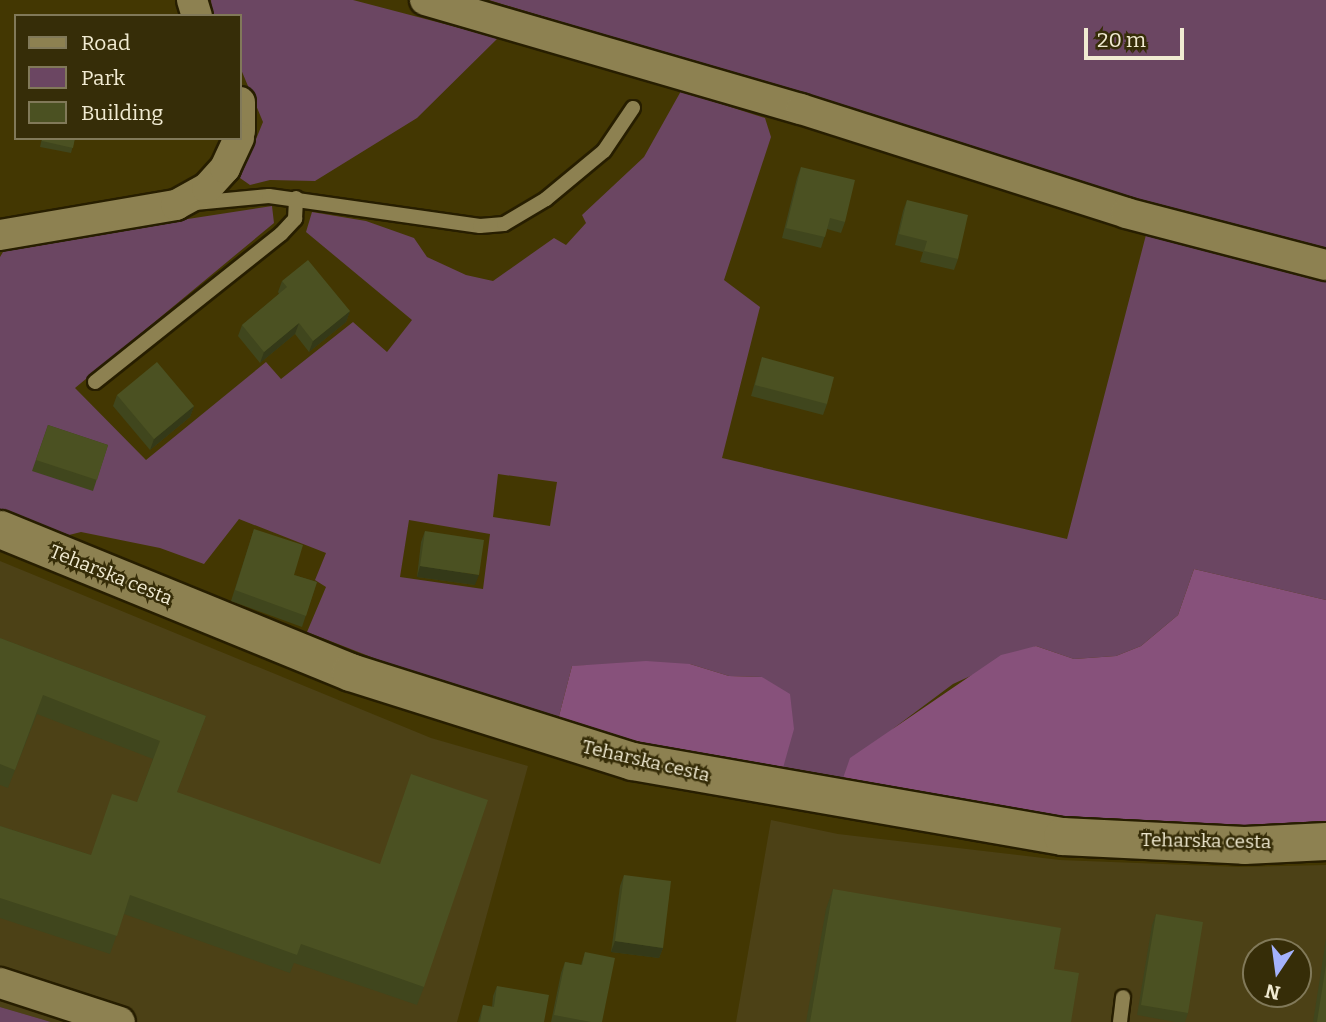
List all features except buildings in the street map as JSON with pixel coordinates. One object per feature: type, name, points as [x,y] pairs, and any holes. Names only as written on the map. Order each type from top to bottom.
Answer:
[{"type":"street","points":[[425,0],[801,109],[1126,214],[1326,265]]},
{"type":"street","points":[[0,235],[176,205],[207,188],[225,168],[238,140]]},
{"type":"street","name":"Teharska cesta","points":[[0,529],[350,672],[632,761],[1062,836],[1244,845],[1326,841]]},
{"type":"street","points":[[0,983],[120,1022]]},
{"type":"lane","points":[[176,205],[269,195],[480,226],[505,224],[546,199],[604,151],[633,108]]},
{"type":"lane","points":[[95,382],[281,234],[295,219],[296,198]]},
{"type":"lane","points":[[1120,1022],[1123,997]]},
{"type":"shaded area","points":[[0,561],[431,738],[528,766],[457,1022],[51,1022],[0,1007]]},
{"type":"shaded area","points":[[1194,569],[1326,600],[1326,824],[1225,827],[1052,818],[841,784],[850,758],[1001,655],[1036,646],[1074,659],[1116,656],[1141,646],[1178,615]]},
{"type":"shaded area","points":[[646,661],[690,664],[729,676],[762,677],[790,694],[794,729],[781,775],[638,746],[558,720],[572,666]]},
{"type":"shaded area","points":[[771,820],[838,834],[1060,860],[1240,867],[1326,865],[1326,1022],[736,1022]]},
{"type":"green space","points":[[211,0],[353,0],[498,38],[417,118],[315,181],[270,180],[250,185],[240,178],[263,122],[242,72],[242,14],[212,14]]},
{"type":"green space","points":[[489,0],[1326,0],[1326,600],[1194,569],[1178,615],[1141,646],[1116,656],[1074,659],[1036,646],[953,684],[894,728],[841,784],[781,775],[762,677],[729,676],[690,664],[572,666],[558,720],[438,683],[307,632],[326,587],[315,580],[326,553],[239,519],[204,564],[160,548],[81,532],[69,535],[0,509],[0,257],[6,247],[272,206],[274,223],[75,388],[146,460],[266,362],[281,379],[353,322],[387,352],[412,320],[306,232],[312,212],[366,221],[414,238],[427,257],[466,275],[493,281],[554,238],[566,245],[586,223],[582,215],[644,157],[681,91],[765,118],[771,137],[724,280],[760,307],[722,458],[1067,539],[1154,204]],"holes":[[[498,474],[557,482],[550,526],[493,517]],[[409,520],[490,534],[483,589],[400,577]]]},
{"type":"green space","points":[[0,1007],[51,1022],[0,1022]]}]
